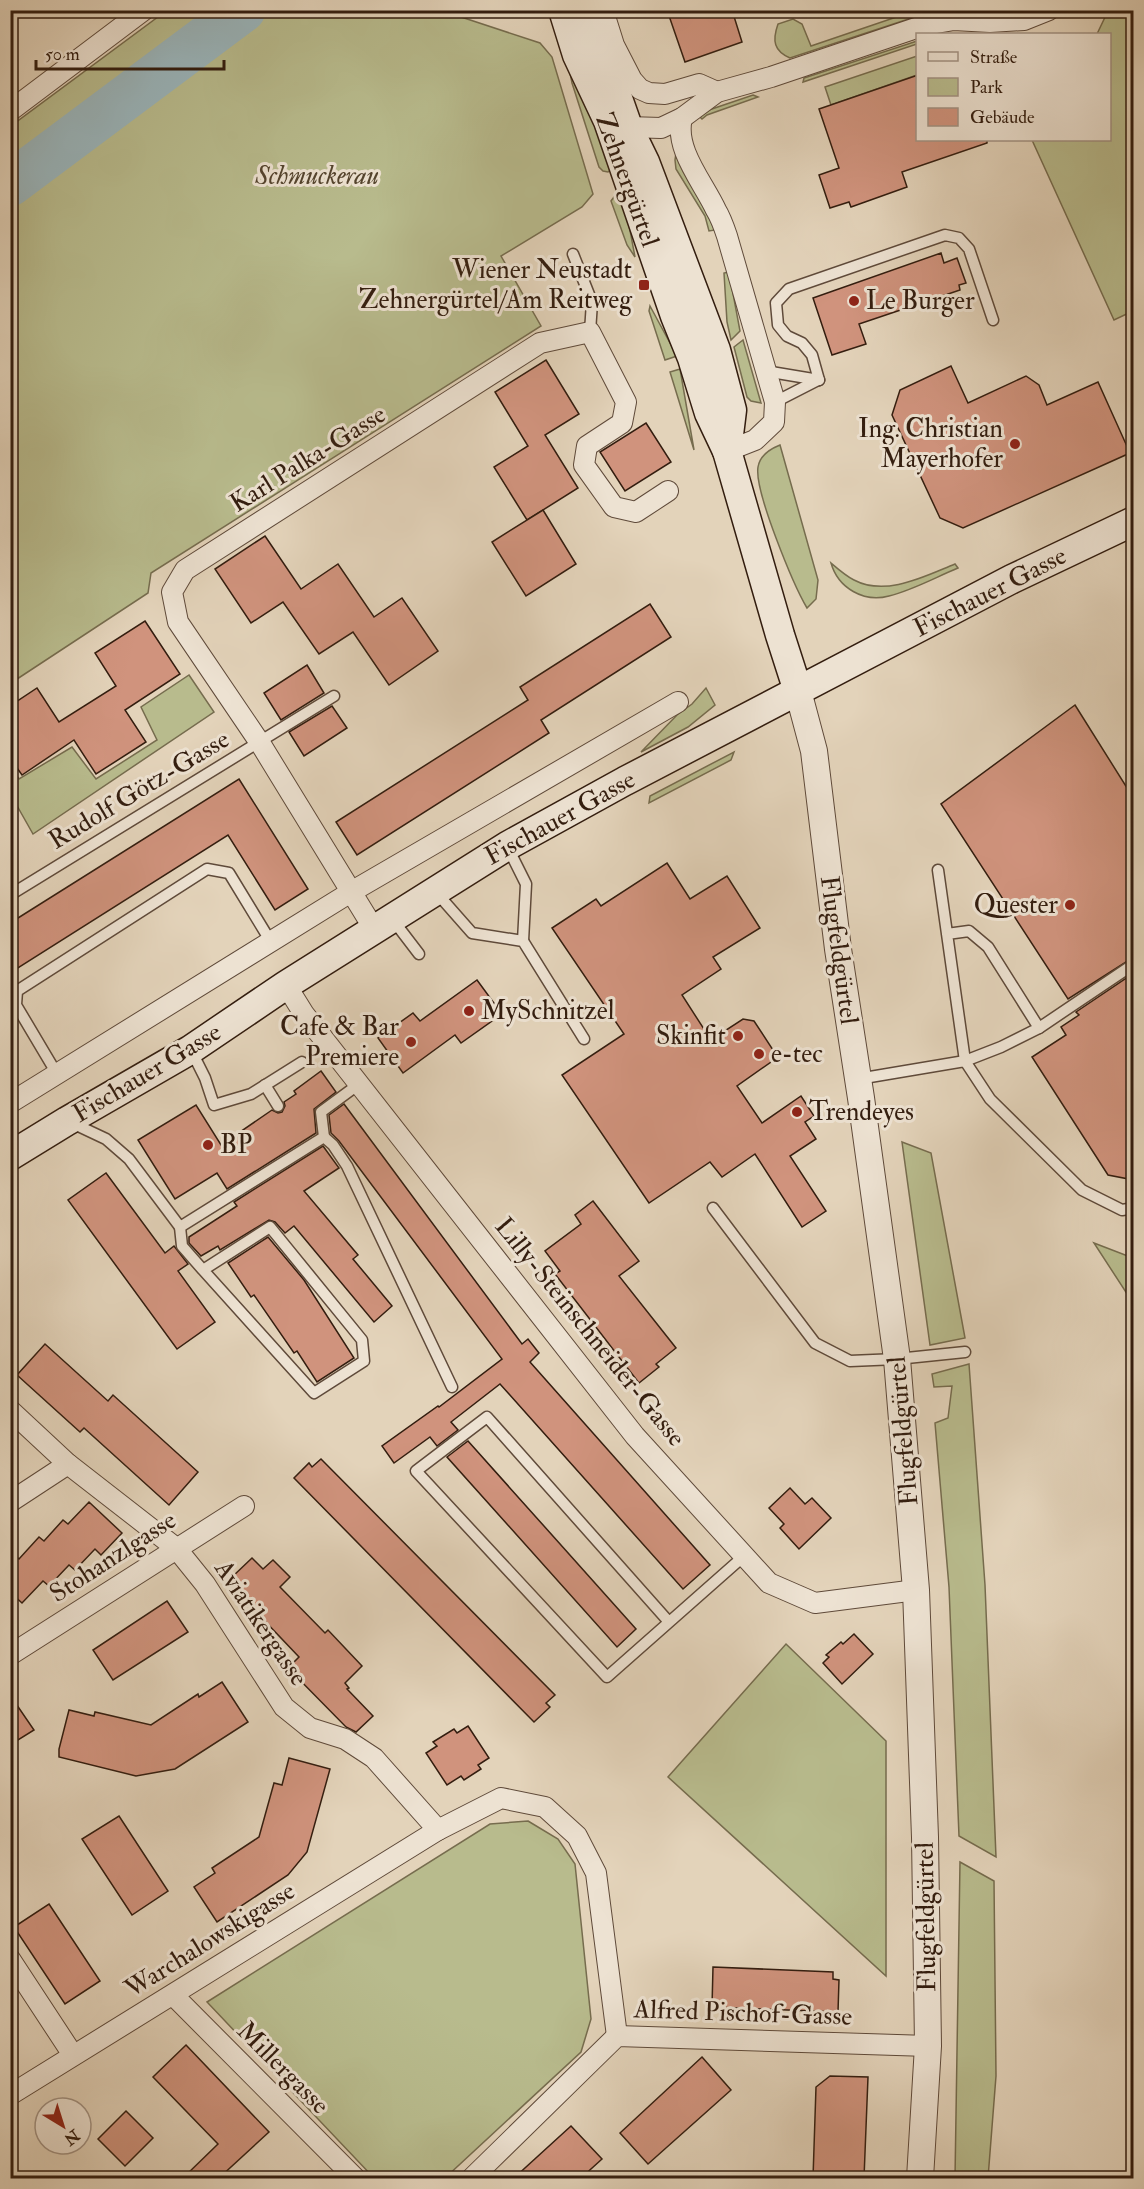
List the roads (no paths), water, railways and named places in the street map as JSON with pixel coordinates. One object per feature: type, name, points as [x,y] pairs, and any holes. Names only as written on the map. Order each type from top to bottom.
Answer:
[{"type":"main road","name":"Zehnergürtel","points":[[562,10],[577,55],[618,124],[645,162],[718,360],[732,410],[727,451]]},
{"type":"main road","name":"Zehnergürtel","points":[[587,10],[671,306],[692,358],[709,413],[727,451],[798,691]]},
{"type":"main road","name":"Fischauer Gasse","points":[[10,1156],[190,1050],[382,923],[507,846],[625,781],[1011,579],[1134,521]]},
{"type":"street","points":[[10,111],[144,10]]},
{"type":"street","points":[[603,10],[614,45],[632,80],[640,89],[649,93],[664,94],[699,84],[717,92]]},
{"type":"street","points":[[645,162],[650,140],[661,128],[682,118],[717,92],[771,77],[925,24],[954,20],[990,22],[1024,20],[1049,10]]},
{"type":"street","points":[[682,118],[679,129],[682,140],[727,236],[775,402],[774,422],[755,440],[727,451]]},
{"type":"street","points":[[618,124],[661,128]]},
{"type":"street","points":[[590,332],[626,402],[622,423],[587,446],[584,465],[614,507],[636,512],[668,491]]},
{"type":"street","name":"Karl Palka-Gasse","points":[[382,923],[351,892],[260,743],[178,622],[172,592],[184,570],[540,343],[590,332]]},
{"type":"street","name":"Flugfeldgürtel","points":[[798,691],[814,751],[838,949],[897,1359],[916,1590],[926,1837],[928,2046],[920,2178]]},
{"type":"street","points":[[10,1103],[351,892],[678,702]]},
{"type":"street","name":"Lilly-Steinschneider-Gasse","points":[[286,985],[304,1014],[635,1436],[769,1583],[815,1603],[916,1590]]},
{"type":"street","name":"Aviatikergasse","points":[[10,1410],[68,1464],[176,1548],[205,1584],[284,1707],[310,1728],[345,1739],[374,1758],[438,1830]]},
{"type":"street","points":[[10,1502],[68,1464]]},
{"type":"street","name":"Stohanzlgasse","points":[[10,1655],[244,1506]]},
{"type":"street","points":[[438,1830],[501,1798],[545,1807],[577,1836],[596,1873],[617,2036]]},
{"type":"street","name":"Warchalowskigasse","points":[[10,2095],[438,1830]]},
{"type":"street","points":[[10,1959],[73,2055]]},
{"type":"street","name":"Millergasse","points":[[173,1995],[355,2178]]},
{"type":"street","name":"Alfred Pischof-Gasse","points":[[472,2178],[617,2036],[928,2046]]},
{"type":"lane","points":[[819,380],[812,355],[802,343],[787,336],[778,325],[776,303],[789,289],[945,235],[959,238],[969,249],[993,320]]},
{"type":"lane","points":[[573,254],[592,302],[590,332]]},
{"type":"lane","points":[[765,371],[819,380]]},
{"type":"lane","points":[[775,402],[819,380]]},
{"type":"lane","name":"Rudolf Götz-Gasse","points":[[10,895],[334,696]]},
{"type":"lane","points":[[507,846],[526,884],[523,941],[584,1039]]},
{"type":"lane","points":[[57,1074],[16,1005],[17,991],[207,869],[229,873],[271,942]]},
{"type":"lane","points":[[938,870],[965,1061],[990,1099],[1082,1190],[1122,1210],[1134,1208]]},
{"type":"lane","points":[[435,891],[472,933],[523,941]]},
{"type":"lane","points":[[382,923],[419,954]]},
{"type":"lane","points":[[947,934],[969,931],[988,947],[1039,1028]]},
{"type":"lane","points":[[858,1079],[965,1061],[1001,1047],[1039,1028],[1134,964]]},
{"type":"lane","points":[[190,1050],[205,1078],[214,1105],[251,1094],[302,1062]]},
{"type":"lane","points":[[359,1084],[321,1112],[324,1137],[333,1145],[347,1166],[452,1388]]},
{"type":"lane","points":[[265,1086],[278,1106]]},
{"type":"lane","points":[[67,1121],[106,1139],[129,1159],[180,1227],[182,1246],[203,1270],[314,1393],[363,1361],[362,1340],[270,1227],[203,1270]]},
{"type":"lane","points":[[180,1227],[324,1137]]},
{"type":"lane","points":[[299,1138],[305,1148]]},
{"type":"lane","points":[[713,1208],[815,1343],[850,1361],[965,1352]]},
{"type":"lane","points":[[669,1622],[487,1418],[416,1471],[607,1677],[744,1556]]},
{"type":"waterway","points":[[10,184],[243,10]]},
{"type":"place","name":"Wiener Neustadt Zehnergürtel/Am Reitweg","points":[[644,285]]},
{"type":"place","name":"Le Burger","points":[[854,301]]},
{"type":"place","name":"Ing. Christian Mayerhofer","points":[[1015,444]]},
{"type":"place","name":"Quester","points":[[1070,905]]},
{"type":"place","name":"MySchnitzel","points":[[469,1011]]},
{"type":"place","name":"Skinfit","points":[[738,1036]]},
{"type":"place","name":"Cafe & Bar Premiere","points":[[411,1042]]},
{"type":"place","name":"e-tec","points":[[759,1054]]},
{"type":"place","name":"Trendeyes","points":[[797,1112]]},
{"type":"place","name":"BP","points":[[208,1145]]},
{"type":"park label","name":"Schmuckerau","points":[[317,176]]}]
